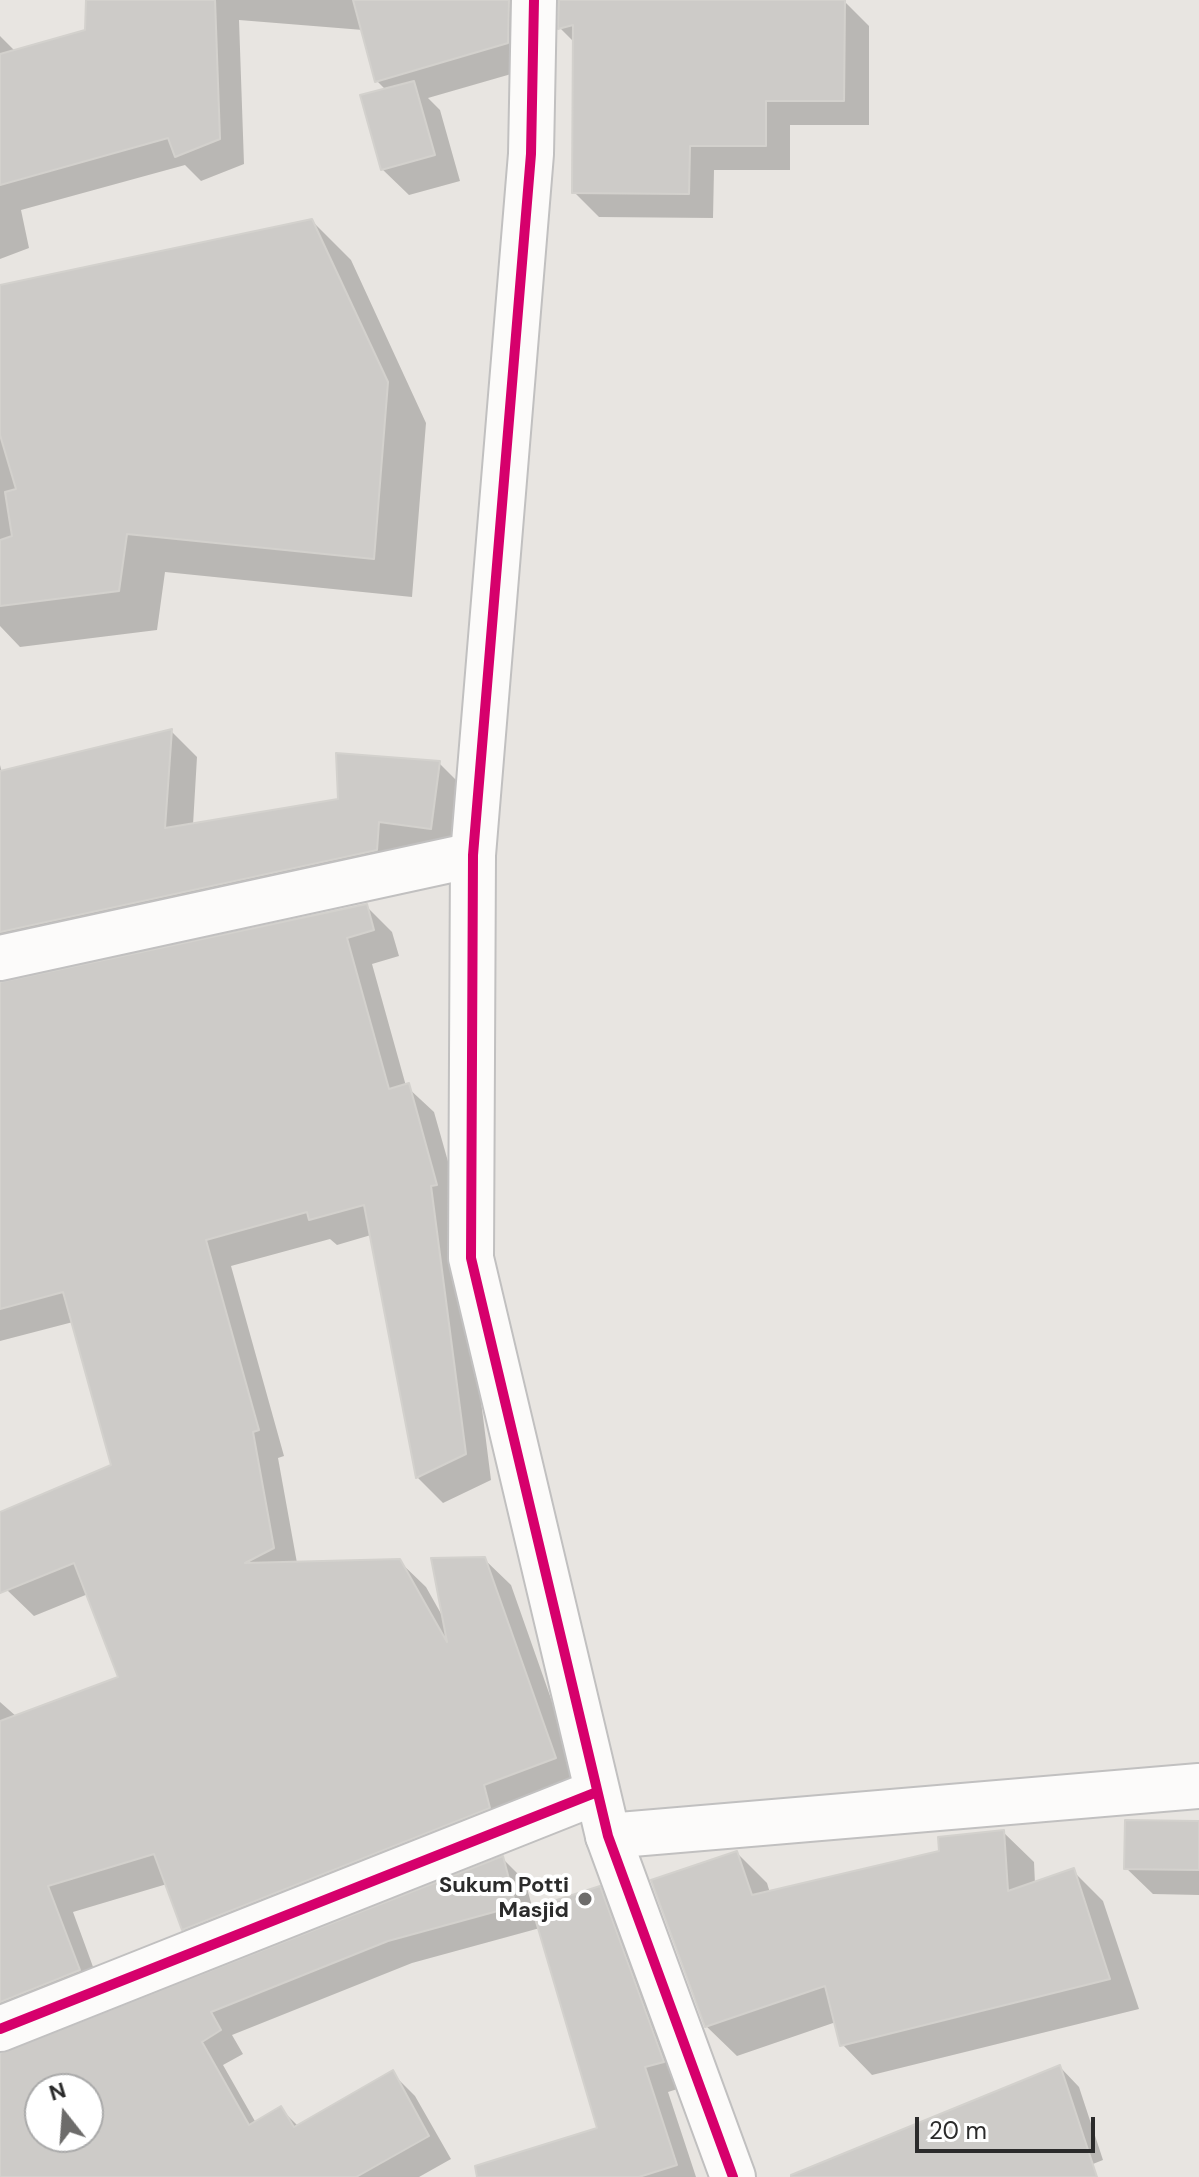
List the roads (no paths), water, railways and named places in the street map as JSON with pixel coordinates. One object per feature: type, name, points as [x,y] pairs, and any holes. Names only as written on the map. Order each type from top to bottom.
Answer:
[{"type":"street","points":[[534,0],[531,154],[473,855],[471,1258],[608,1836],[733,2177]]},
{"type":"street","points":[[0,958],[473,855]]},
{"type":"street","points":[[608,1836],[1199,1786]]},
{"type":"street","points":[[0,2029],[597,1792]]},
{"type":"place","name":"Sukum Potti Masjid","points":[[585,1899]]}]
